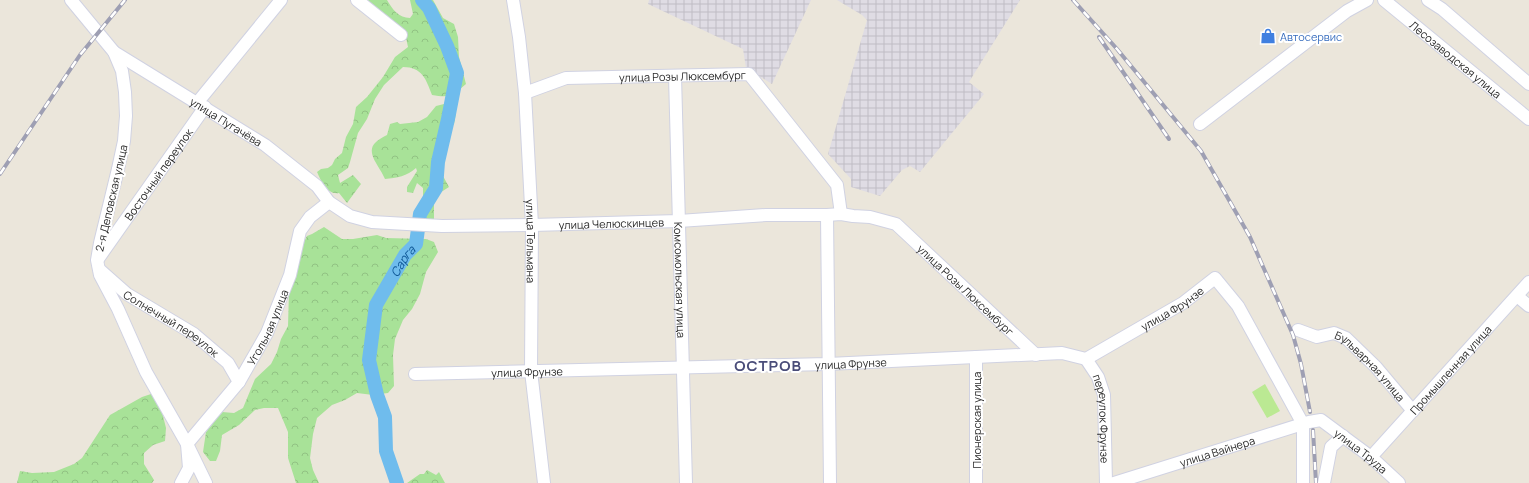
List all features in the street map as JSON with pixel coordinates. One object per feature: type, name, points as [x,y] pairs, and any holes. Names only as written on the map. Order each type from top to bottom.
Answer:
[{"type":"street","name":"2-я Деповская улица","points":[[71,0],[114,52],[122,70],[125,92],[126,116],[124,141],[100,243],[98,265]]},
{"type":"street","points":[[356,0],[401,35]]},
{"type":"street","name":"улица Тельмана","points":[[513,0],[519,37],[525,93],[532,225],[531,371],[544,483]]},
{"type":"street","points":[[1200,124],[1347,11],[1367,0]]},
{"type":"street","name":"Лесозаводская улица","points":[[1384,0],[1529,119]]},
{"type":"street","points":[[1428,0],[1442,9],[1529,84]]},
{"type":"street","name":"Восточный переулок","points":[[98,265],[200,105],[278,2]]},
{"type":"street","name":"улица Пугачёва","points":[[114,52],[265,145],[317,186],[329,202]]},
{"type":"street","name":"улица Розы Люксембург","points":[[525,93],[566,78],[749,74],[837,185],[841,214]]},
{"type":"street","name":"Комсомольская улица","points":[[675,76],[686,483]]},
{"type":"street","name":"улица Челюскинцев","points":[[329,202],[350,216],[372,222],[432,226],[679,221],[766,215],[841,214],[870,217],[896,224]]},
{"type":"street","name":"Угольная улица","points":[[187,444],[239,382],[267,333],[290,275],[300,231],[310,217],[329,202]]},
{"type":"street","points":[[827,215],[830,483]]},
{"type":"street","name":"улица Розы Люксембург","points":[[896,224],[1036,355]]},
{"type":"street","points":[[98,265],[100,275],[118,309],[146,372],[187,444],[206,483]]},
{"type":"street","name":"Солнечный переулок","points":[[98,265],[127,294],[194,334],[228,363],[239,382]]},
{"type":"street","name":"улица Фрунзе","points":[[415,374],[828,364],[1062,353],[1086,359],[1182,303],[1215,278],[1238,306],[1303,424]]},
{"type":"street","name":"Промышленная улица","points":[[1371,457],[1529,282]]},
{"type":"street","points":[[1517,296],[1529,306]]},
{"type":"street","name":"Бульварная улица","points":[[1298,330],[1317,337],[1334,333],[1346,338],[1376,367],[1413,411]]},
{"type":"street","name":"Пионерская улица","points":[[976,357],[976,483]]},
{"type":"street","name":"переулок Фрунзе","points":[[1086,359],[1098,377],[1104,395],[1106,483]]},
{"type":"street","name":"улица Вайнера","points":[[1114,483],[1303,424],[1321,420]]},
{"type":"street","name":"улица Труда","points":[[1321,420],[1371,457],[1399,483]]},
{"type":"street","points":[[1303,424],[1303,483]]},
{"type":"street","points":[[1324,483],[1331,447],[1343,436]]},
{"type":"street","points":[[181,483],[189,468],[187,444]]},
{"type":"shaded area","points":[[649,0],[811,0],[772,84],[746,68],[743,49],[648,4]]},
{"type":"shaded area","points":[[837,0],[1020,0],[969,82],[984,94],[920,172],[910,166],[902,170],[880,196],[851,187],[851,179],[828,154],[867,20],[862,15]]},
{"type":"green space","points":[[366,0],[387,0],[391,7],[399,15],[410,18],[413,14],[410,0],[433,0],[443,18],[454,24],[458,37],[459,57],[466,84],[447,96],[432,95],[428,84],[419,72],[415,69],[403,67],[384,85],[375,99],[367,119],[358,133],[348,168],[338,175],[340,183],[353,175],[361,184],[347,203],[339,193],[331,192],[325,187],[317,172],[332,165],[335,159],[342,153],[346,137],[353,124],[356,107],[367,97],[383,77],[395,57],[408,47],[405,33]]},
{"type":"green space","points":[[452,102],[456,113],[454,124],[447,132],[443,156],[436,159],[435,166],[449,187],[438,194],[434,202],[434,219],[431,221],[422,219],[420,214],[423,207],[423,188],[417,183],[413,193],[407,192],[407,187],[417,171],[416,168],[402,176],[385,179],[374,160],[372,150],[376,142],[387,135],[390,124],[397,122],[400,124],[418,122],[427,117],[436,106]]},
{"type":"green space","points":[[324,227],[342,239],[353,239],[377,235],[386,238],[426,239],[434,242],[438,252],[426,272],[420,294],[412,309],[403,320],[395,339],[393,355],[394,386],[388,393],[373,395],[357,393],[332,405],[317,418],[310,458],[313,470],[319,483],[296,483],[288,458],[288,432],[278,408],[264,408],[255,410],[239,425],[222,435],[220,451],[216,461],[210,461],[203,452],[206,432],[222,412],[234,413],[243,408],[255,379],[271,364],[288,326],[289,291],[300,249],[307,236]]},
{"type":"green space","points":[[1265,384],[1280,411],[1267,418],[1252,392]]},
{"type":"green space","points":[[157,392],[166,428],[165,441],[153,445],[144,453],[144,464],[154,480],[152,483],[17,483],[20,471],[32,473],[54,472],[74,464],[82,458],[110,415],[142,397]]},
{"type":"green space","points":[[427,470],[436,475],[439,472],[445,483],[407,483],[420,474],[424,474]]},
{"type":"waterway","name":"Сарга","points":[[397,483],[386,451],[385,417],[377,395],[369,360],[376,305],[405,255],[416,244],[420,214],[436,188],[438,162],[457,73],[447,46],[429,8],[422,0]]},
{"type":"railway","points":[[0,174],[80,55],[125,0]]},
{"type":"railway","points":[[1073,0],[1117,49],[1201,151],[1250,237],[1293,335],[1301,364],[1310,412]]},
{"type":"railway","points":[[1099,37],[1169,139]]},
{"type":"railway","points":[[1313,430],[1316,483]]},
{"type":"place","name":"Автосервис","points":[[1268,36]]},
{"type":"district","name":"ОСТРОВ","points":[[768,365]]}]
